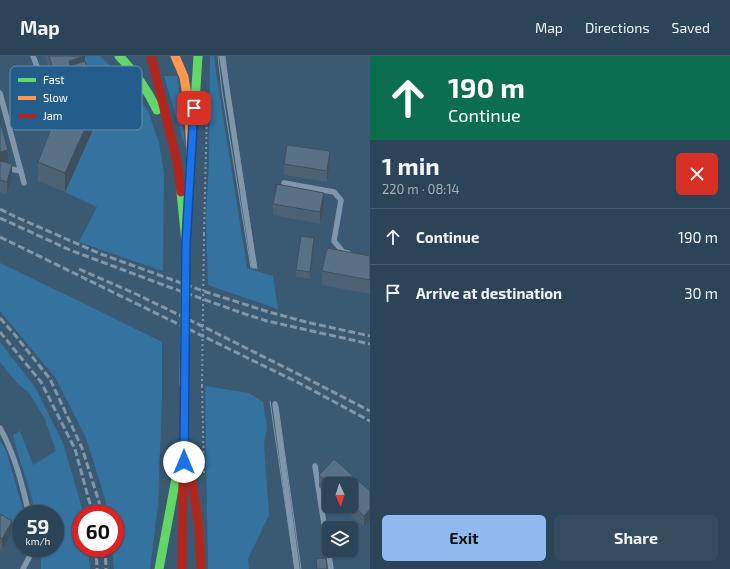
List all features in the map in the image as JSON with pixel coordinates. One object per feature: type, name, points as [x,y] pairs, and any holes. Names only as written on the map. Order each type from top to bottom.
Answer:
[{"type":"main road","points":[[119,56],[130,66]]},
{"type":"main road","points":[[151,56],[181,189],[186,243]]},
{"type":"main road","points":[[175,56],[184,76],[190,117],[191,150]]},
{"type":"main road","points":[[182,569],[186,243],[198,56]]},
{"type":"main road","points":[[142,82],[152,98],[174,153]]},
{"type":"main road","points":[[159,569],[184,431]]},
{"type":"main road","points":[[184,431],[199,528],[201,569]]},
{"type":"lane","points":[[32,56],[36,66]]},
{"type":"lane","points":[[222,56],[254,266]]},
{"type":"lane","points":[[0,93],[24,183]]},
{"type":"lane","points":[[0,167],[21,171]]},
{"type":"lane","points":[[284,183],[334,192],[341,200],[334,241],[343,252],[356,255]]},
{"type":"lane","points":[[275,404],[297,569]]},
{"type":"lane","points":[[0,428],[9,444],[16,464],[27,505]]},
{"type":"lane","points":[[316,466],[331,569]]},
{"type":"lane","points":[[23,569],[29,557]]},
{"type":"path","points":[[204,234],[202,386],[204,478]]},
{"type":"shaded area","points":[[77,56],[100,56],[110,66],[81,66]]},
{"type":"shaded area","points":[[210,56],[214,56],[247,268],[273,276],[278,309],[208,285],[206,216],[209,160]]},
{"type":"shaded area","points":[[164,76],[177,76],[186,150]]},
{"type":"shaded area","points":[[142,103],[148,111],[159,143],[164,173],[163,271],[79,242],[97,207],[65,192],[93,130],[142,130]]},
{"type":"shaded area","points":[[0,263],[162,342],[162,399],[158,506],[150,569],[114,569],[113,557],[124,557],[124,505],[106,505],[86,438],[55,377],[0,311]]},
{"type":"shaded area","points":[[0,342],[35,387],[63,443],[81,505],[72,505],[72,557],[89,557],[90,569],[41,569],[41,557],[64,557],[64,505],[33,505],[13,435],[20,431],[33,465],[56,451],[44,417],[29,393],[17,383],[0,362]]},
{"type":"shaded area","points":[[205,386],[249,393],[263,402],[267,427],[264,444],[269,515],[248,559],[249,569],[208,569]]},
{"type":"shaded area","points":[[0,441],[6,450],[21,505],[12,505],[12,527],[0,521]]},
{"type":"building","points":[[49,56],[85,56],[69,61],[70,66],[52,66]]},
{"type":"building","points":[[85,61],[87,66],[70,66]]},
{"type":"building","points":[[0,124],[8,150],[0,152]]},
{"type":"building","points":[[50,130],[84,130],[65,173],[38,162]]},
{"type":"building","points":[[287,145],[330,151],[327,171],[284,164]]},
{"type":"building","points":[[0,161],[12,164],[7,182],[0,180]]},
{"type":"building","points":[[277,184],[324,193],[320,212],[273,204]]},
{"type":"building","points":[[301,236],[314,238],[310,272],[296,270]]},
{"type":"building","points":[[327,248],[370,256],[370,280],[322,271]]},
{"type":"building","points":[[334,459],[354,477],[322,478],[319,475]]},
{"type":"building","points":[[358,480],[370,491],[370,509],[364,516],[358,510]]},
{"type":"building","points":[[0,514],[12,521],[2,539],[0,538]]},
{"type":"building","points":[[326,558],[327,569],[317,569],[316,559]]},
{"type":"tram line","points":[[218,56],[222,91],[251,268]]},
{"type":"tram line","points":[[225,56],[257,269]]},
{"type":"tram line","points":[[270,401],[295,569]]},
{"type":"tram line","points":[[278,406],[301,569]]},
{"type":"railway","points":[[0,209],[101,254],[206,292],[306,322],[370,336]]},
{"type":"railway","points":[[0,218],[70,250],[245,314],[267,321],[370,344]]},
{"type":"railway","points":[[0,237],[301,384],[370,421]]},
{"type":"railway","points":[[79,269],[136,294],[206,328],[370,411]]},
{"type":"railway","points":[[0,318],[50,379],[82,448],[99,505]]},
{"type":"railway","points":[[0,332],[41,382],[75,449],[90,505]]},
{"type":"railway","points":[[96,557],[97,569]]},
{"type":"railway","points":[[105,557],[106,569]]},
{"type":"traffic: fast","points":[[119,56],[128,66]]},
{"type":"traffic: fast","points":[[195,102],[198,56]]},
{"type":"traffic: fast","points":[[142,84],[157,110]]},
{"type":"traffic: fast","points":[[181,192],[186,243]]},
{"type":"traffic: fast","points":[[184,384],[186,243]]},
{"type":"traffic: fast","points":[[159,569],[176,478]]},
{"type":"traffic: slow","points":[[175,56],[184,77],[188,102],[191,150],[189,193]]},
{"type":"traffic: jam","points":[[151,56],[177,161],[181,192]]},
{"type":"traffic: jam","points":[[182,569],[184,384]]},
{"type":"traffic: jam","points":[[192,482],[199,528],[201,569]]},
{"type":"route","points":[[184,462],[186,243],[194,108]]}]
